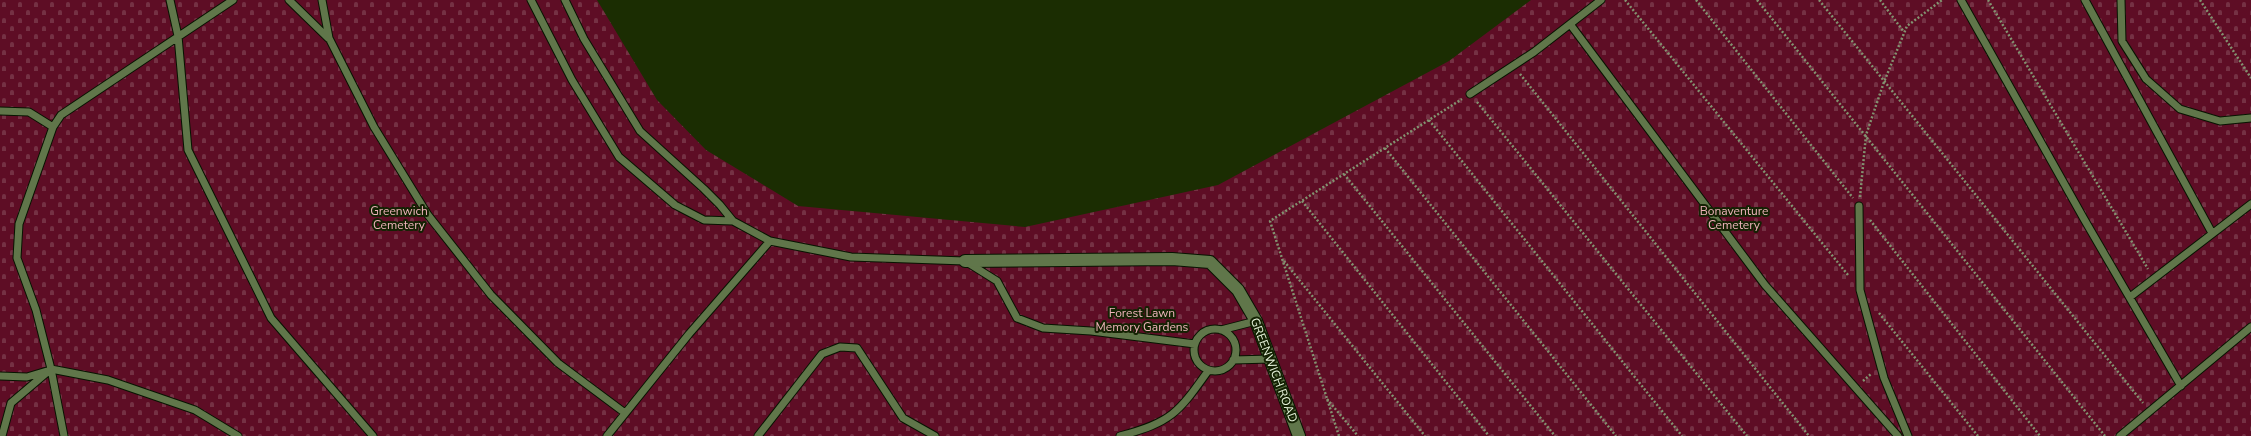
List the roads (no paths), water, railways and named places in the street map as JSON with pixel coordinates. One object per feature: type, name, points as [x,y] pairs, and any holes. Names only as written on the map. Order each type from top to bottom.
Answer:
[{"type":"street","name":"GREENWICH ROAD","points":[[965,261],[1172,259],[1210,262],[1238,290],[1256,320],[1299,436]]},
{"type":"lane","points":[[170,0],[178,36],[188,150],[272,318],[373,436]]},
{"type":"lane","points":[[64,436],[51,369],[36,310],[17,258],[19,224],[53,127],[61,115],[233,0]]},
{"type":"lane","points":[[289,0],[328,38]]},
{"type":"lane","points":[[322,0],[328,38],[374,128],[428,215],[491,295],[558,363],[626,413]]},
{"type":"lane","points":[[531,0],[572,80],[619,157],[675,205],[704,220],[733,221]]},
{"type":"lane","points":[[565,0],[584,39],[640,131],[715,200],[733,221],[770,241],[851,257],[965,261],[998,281],[1017,318],[1043,328],[1091,331],[1194,344]]},
{"type":"lane","points":[[1470,94],[1513,66],[1601,0]]},
{"type":"lane","points":[[1961,0],[2181,386]]},
{"type":"lane","points":[[2085,0],[2212,233]]},
{"type":"lane","points":[[2121,0],[2122,41],[2146,79],[2180,109],[2220,121],[2251,118]]},
{"type":"lane","points":[[1570,24],[1765,285],[1898,436]]},
{"type":"lane","points":[[0,111],[29,112],[53,127]]},
{"type":"lane","points":[[2130,297],[2251,204]]},
{"type":"lane","points":[[1860,206],[1860,290],[1881,366],[1908,436]]},
{"type":"lane","points":[[607,436],[689,334],[770,241]]},
{"type":"lane","points":[[1221,330],[1234,342],[1236,350],[1233,360],[1222,370],[1208,370],[1197,362],[1194,355],[1194,344],[1200,335],[1206,331],[1221,330],[1256,320]]},
{"type":"lane","points":[[2120,436],[2251,327]]},
{"type":"lane","points":[[758,436],[822,354],[840,347],[856,348],[903,418],[935,436]]},
{"type":"lane","points":[[1233,360],[1271,359]]},
{"type":"lane","points":[[2,436],[11,403],[51,369]]},
{"type":"lane","points":[[0,376],[27,377],[51,369],[108,380],[195,410],[238,436]]},
{"type":"lane","points":[[1120,436],[1145,429],[1165,421],[1182,407],[1208,370]]},
{"type":"park label","name":"Greenwich Cemetery","points":[[399,218]]},
{"type":"park label","name":"Bonaventure Cemetery","points":[[1734,218]]},
{"type":"park label","name":"Forest Lawn Memory Gardens","points":[[1142,320]]}]
